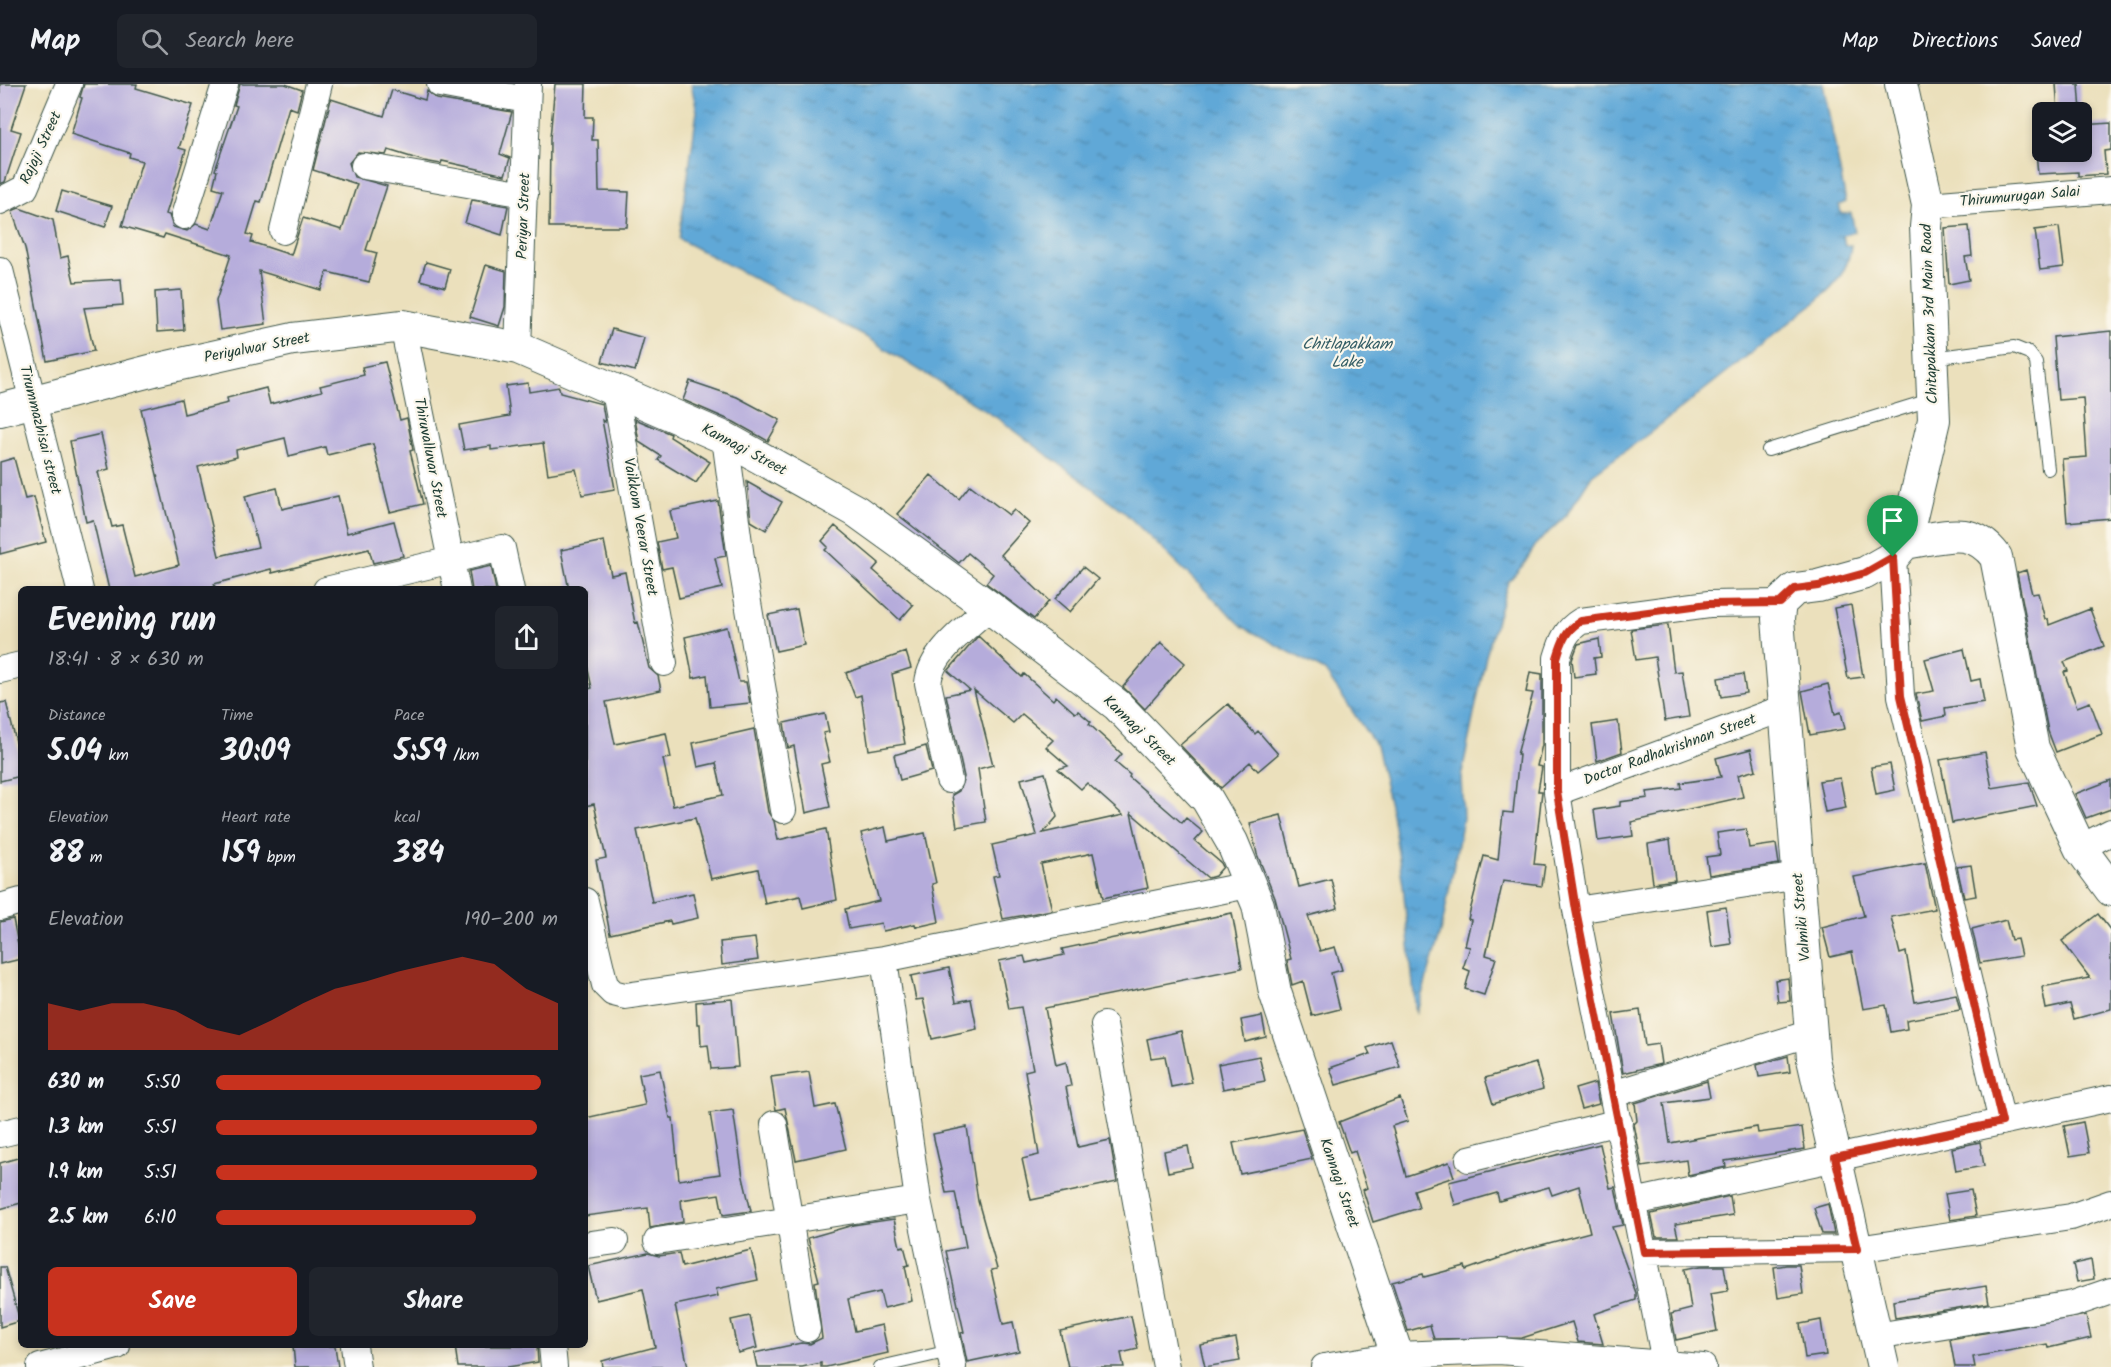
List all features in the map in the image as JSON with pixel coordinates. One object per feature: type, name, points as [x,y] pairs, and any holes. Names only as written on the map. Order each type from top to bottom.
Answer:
[{"type":"street","name":"Rajaji Street","points":[[0,201],[25,188],[69,84]]},
{"type":"street","points":[[184,216],[225,84]]},
{"type":"street","points":[[284,231],[319,84]]},
{"type":"street","points":[[440,84],[528,92]]},
{"type":"street","name":"Chitapakkam 3rd Main Road","points":[[1899,550],[1934,420],[1926,226],[1928,205],[1901,84]]},
{"type":"street","name":"Periyar Street","points":[[518,348],[528,92]]},
{"type":"street","points":[[364,166],[525,194]]},
{"type":"street","points":[[0,183],[25,188]]},
{"type":"street","name":"Thirumurugan Salai","points":[[1928,205],[2111,190]]},
{"type":"street","name":"Tirummazhisai street","points":[[0,270],[79,586]]},
{"type":"street","name":"Periyalwar Street","points":[[0,410],[154,369],[293,339],[403,326],[518,348]]},
{"type":"street","name":"Thiruvalluvar Street","points":[[403,326],[456,586]]},
{"type":"street","name":"Kannagi Street","points":[[518,348],[725,438],[856,511],[989,607],[1117,705],[1207,799],[1232,842],[1258,905],[1275,992],[1399,1361]]},
{"type":"street","name":"Vaikkom Veerar Street","points":[[615,392],[664,663]]},
{"type":"street","points":[[725,438],[743,573],[783,810]]},
{"type":"street","points":[[1666,1365],[1576,910],[1557,792],[1557,658],[1569,628],[1581,621],[1708,604],[1780,603],[1795,589],[1818,586],[1865,573],[1899,550],[1963,535],[1979,539],[1996,557],[2033,748],[2080,848],[2111,890]]},
{"type":"street","points":[[355,586],[450,559],[502,548],[510,586]]},
{"type":"street","points":[[1899,550],[1901,696],[2002,1122]]},
{"type":"street","name":"Valmiki Street","points":[[1780,603],[1778,619],[1784,708],[1813,1059],[1876,1336],[1879,1367]]},
{"type":"street","points":[[949,780],[928,683],[929,673],[940,655],[989,607]]},
{"type":"street","points":[[0,669],[18,665]]},
{"type":"street","name":"Doctor Radhakrishnan Street","points":[[1557,792],[1784,708]]},
{"type":"street","points":[[2080,848],[2111,832]]},
{"type":"street","points":[[1576,910],[1799,876]]},
{"type":"street","points":[[588,914],[605,985],[613,993],[625,996],[884,959],[1248,885]]},
{"type":"street","points":[[0,907],[18,902]]},
{"type":"street","points":[[884,959],[918,1200],[951,1359]]},
{"type":"street","points":[[1104,1025],[1166,1367]]},
{"type":"street","points":[[1613,1094],[1811,1033]]},
{"type":"street","points":[[1634,1202],[2111,1098]]},
{"type":"street","points":[[1469,1159],[1619,1122]]},
{"type":"street","points":[[774,1124],[807,1329]]},
{"type":"street","points":[[0,1134],[18,1130]]},
{"type":"street","points":[[657,1241],[918,1200]]},
{"type":"street","points":[[1644,1252],[1857,1249],[2071,1217],[2111,1203]]},
{"type":"street","points":[[588,1245],[615,1241]]},
{"type":"street","points":[[1876,1336],[2073,1304],[2111,1291]]},
{"type":"street","points":[[40,1367],[110,1348]]},
{"type":"street","points":[[354,1348],[357,1367]]},
{"type":"street","points":[[552,1348],[554,1367]]},
{"type":"street","points":[[1324,1367],[1499,1351],[1703,1367]]},
{"type":"lane","points":[[1932,358],[2014,347],[2029,353],[2036,362],[2048,469]]},
{"type":"lane","points":[[1767,450],[1934,399]]},
{"type":"lane","points":[[880,1367],[951,1359]]},
{"type":"water","name":"Chitlapakkam Lake","points":[[691,84],[1823,84],[1846,202],[1839,205],[1841,214],[1851,213],[1855,232],[1843,235],[1845,246],[1851,245],[1848,261],[1836,282],[1818,300],[1651,432],[1592,475],[1566,516],[1537,543],[1524,564],[1508,582],[1486,656],[1461,777],[1463,818],[1441,932],[1416,1014],[1403,885],[1392,814],[1376,746],[1325,671],[1243,627],[1123,511],[999,419],[866,337],[679,239],[697,111]]},
{"type":"building","points":[[0,84],[26,84],[11,129],[21,132],[5,182],[0,184]]},
{"type":"building","points":[[84,84],[137,84],[136,88],[193,105],[179,148],[186,150],[166,214],[169,215],[173,227],[187,231],[196,224],[210,229],[223,190],[213,187],[217,171],[215,170],[237,106],[234,105],[240,84],[285,84],[302,90],[297,110],[289,107],[261,202],[257,201],[247,234],[253,236],[251,242],[291,255],[303,218],[342,230],[357,184],[313,170],[331,99],[384,116],[392,90],[425,100],[427,91],[437,99],[512,112],[500,154],[510,158],[505,175],[442,161],[441,164],[424,161],[388,150],[386,155],[358,152],[349,163],[354,177],[387,186],[366,250],[377,253],[369,282],[327,272],[321,290],[259,271],[266,324],[220,330],[216,301],[231,255],[165,234],[163,238],[122,226],[142,161],[129,157],[130,153],[71,134]]},
{"type":"building","points":[[555,84],[586,84],[585,117],[593,117],[592,140],[598,140],[599,191],[629,192],[627,227],[549,227],[550,138]]},
{"type":"building","points":[[2056,84],[2079,84],[2080,102],[2057,102]]},
{"type":"building","points":[[2111,123],[2111,150],[2104,151],[2106,174],[2078,176],[2078,172],[2038,174],[2037,162],[2092,162],[2092,124]]},
{"type":"building","points":[[62,191],[112,206],[105,227],[56,211]]},
{"type":"building","points":[[472,200],[508,206],[502,235],[465,223]]},
{"type":"building","points":[[19,208],[53,220],[60,258],[68,256],[74,282],[121,279],[123,305],[84,308],[94,351],[47,361],[25,248],[12,211]]},
{"type":"building","points":[[1969,226],[1972,256],[1965,257],[1969,280],[1949,284],[1945,228]]},
{"type":"building","points":[[2059,227],[2064,267],[2040,270],[2035,230]]},
{"type":"building","points":[[426,262],[450,269],[445,287],[420,280]]},
{"type":"building","points":[[486,265],[506,271],[505,307],[499,326],[470,317]]},
{"type":"building","points":[[181,290],[184,330],[157,332],[155,292]]},
{"type":"building","points":[[612,329],[644,338],[635,371],[602,362]]},
{"type":"building","points":[[2111,331],[2111,518],[2067,522],[2062,459],[2087,457],[2083,398],[2058,400],[2053,337]]},
{"type":"building","points":[[385,362],[400,420],[407,418],[413,450],[410,451],[423,504],[390,512],[373,444],[327,455],[325,447],[289,456],[285,438],[236,450],[237,457],[198,467],[219,556],[258,547],[245,496],[277,488],[282,509],[338,496],[347,533],[394,521],[403,556],[373,563],[369,549],[272,573],[271,569],[214,584],[215,586],[108,586],[93,520],[86,522],[70,441],[101,434],[109,469],[98,472],[112,527],[122,525],[135,577],[179,565],[141,409],[181,399],[184,414],[228,403],[227,398],[266,388],[270,404],[322,391],[320,386],[364,375],[362,367]]},
{"type":"building","points":[[690,381],[737,397],[780,420],[768,441],[734,422],[683,400]]},
{"type":"building","points":[[528,383],[529,392],[559,387],[560,393],[602,404],[605,422],[602,420],[615,489],[582,495],[576,469],[548,474],[543,443],[491,450],[491,446],[464,450],[459,425],[510,416],[506,386]]},
{"type":"building","points":[[635,419],[671,434],[670,437],[710,462],[696,483],[658,460],[661,456],[639,442]]},
{"type":"building","points":[[14,458],[25,499],[34,497],[46,542],[0,554],[0,462]]},
{"type":"building","points":[[931,475],[959,499],[970,485],[1009,515],[1014,510],[1029,523],[1001,555],[1049,601],[1034,619],[986,583],[993,574],[968,553],[959,563],[897,514]]},
{"type":"building","points":[[747,482],[782,502],[766,530],[751,521]]},
{"type":"building","points":[[718,501],[726,556],[715,558],[722,588],[679,598],[672,567],[662,569],[657,542],[676,538],[670,511]]},
{"type":"building","points":[[835,526],[879,563],[873,570],[913,605],[900,620],[825,550],[828,547],[822,541]]},
{"type":"building","points":[[604,541],[611,575],[625,572],[635,623],[638,622],[649,668],[658,676],[661,690],[606,702],[615,744],[666,733],[671,758],[663,759],[673,806],[723,795],[716,763],[698,767],[693,743],[754,729],[768,812],[774,821],[778,840],[826,829],[837,900],[803,908],[800,896],[765,904],[758,869],[711,879],[695,818],[637,830],[652,902],[693,893],[698,918],[671,924],[670,921],[610,934],[596,860],[606,858],[594,804],[588,805],[588,689],[592,688],[588,670],[588,586],[568,586],[561,550]]},
{"type":"building","points":[[491,566],[495,586],[471,586],[469,571]]},
{"type":"building","points":[[1083,567],[1098,579],[1070,612],[1055,599]]},
{"type":"building","points":[[2026,570],[2032,594],[2038,593],[2045,619],[2048,619],[2049,625],[2090,609],[2104,646],[2064,662],[2068,671],[2064,672],[2077,707],[2090,702],[2102,734],[2056,752],[2048,731],[2017,573]]},
{"type":"building","points":[[1851,605],[1863,677],[1848,679],[1834,608]]},
{"type":"building","points":[[797,609],[804,645],[776,651],[768,615]]},
{"type":"building","points":[[1668,625],[1674,672],[1682,671],[1689,717],[1665,721],[1655,657],[1636,660],[1631,629]]},
{"type":"building","points":[[727,627],[739,682],[746,682],[750,703],[710,707],[707,675],[693,678],[685,637]]},
{"type":"building","points":[[978,636],[1022,677],[1024,674],[1053,700],[1056,696],[1075,713],[1078,711],[1091,722],[1089,724],[1122,754],[1115,762],[1130,775],[1129,777],[1182,823],[1186,818],[1203,832],[1195,841],[1223,867],[1215,876],[1208,878],[1131,813],[1148,888],[1103,898],[1093,853],[1041,864],[1052,910],[1003,919],[993,876],[999,875],[992,845],[1037,835],[1021,779],[1045,773],[1057,817],[1043,833],[1123,815],[1087,783],[1081,789],[1058,769],[1068,766],[1046,747],[1053,740],[1022,714],[1013,723],[974,690],[993,765],[978,769],[986,822],[957,827],[952,795],[959,791],[964,777],[946,695],[970,690],[948,671]]},
{"type":"building","points":[[1599,639],[1601,657],[1594,658],[1596,674],[1574,677],[1572,660],[1578,644]]},
{"type":"building","points":[[1161,642],[1185,663],[1145,709],[1123,687]]},
{"type":"building","points":[[1964,649],[1971,681],[1980,679],[1984,702],[1945,708],[1946,716],[1922,721],[1916,694],[1934,691],[1925,659]]},
{"type":"building","points":[[906,652],[911,668],[892,674],[905,744],[869,750],[861,695],[855,697],[846,673]]},
{"type":"building","points":[[1530,672],[1542,674],[1542,745],[1537,766],[1542,767],[1538,791],[1542,791],[1534,864],[1545,865],[1542,886],[1503,881],[1486,955],[1496,958],[1484,995],[1465,989],[1470,971],[1463,968],[1470,947],[1465,946],[1471,920],[1468,919],[1484,856],[1498,860],[1503,812],[1513,813],[1519,755],[1517,755],[1533,693],[1526,692]]},
{"type":"building","points":[[1743,674],[1746,693],[1721,697],[1718,678]]},
{"type":"building","points":[[1828,684],[1835,714],[1841,712],[1845,729],[1810,735],[1802,691]]},
{"type":"building","points":[[6,702],[18,749],[18,777],[0,781],[0,703]]},
{"type":"building","points":[[1228,704],[1255,734],[1258,731],[1278,754],[1258,771],[1250,762],[1221,788],[1180,745]]},
{"type":"building","points":[[825,714],[829,732],[823,733],[830,762],[821,764],[830,807],[806,813],[794,746],[788,748],[784,723]]},
{"type":"building","points":[[1618,721],[1622,752],[1597,761],[1592,725]]},
{"type":"building","points":[[926,746],[932,771],[900,780],[894,755]]},
{"type":"building","points":[[1751,749],[1756,770],[1738,775],[1743,797],[1631,822],[1633,836],[1598,841],[1594,810],[1620,806],[1620,802],[1648,798],[1647,792],[1681,788],[1680,783],[1721,777],[1716,758]]},
{"type":"building","points":[[1985,752],[1992,788],[2029,782],[2037,806],[1952,823],[1940,760]]},
{"type":"building","points":[[1890,764],[1895,790],[1876,794],[1871,767]]},
{"type":"building","points":[[1840,778],[1846,808],[1825,812],[1819,781]]},
{"type":"building","points":[[2111,780],[2111,809],[2086,818],[2075,794]]},
{"type":"building","points":[[1281,815],[1299,887],[1331,879],[1338,908],[1308,916],[1320,951],[1335,947],[1342,970],[1331,973],[1340,1009],[1312,1016],[1303,981],[1292,985],[1287,960],[1291,959],[1275,898],[1257,854],[1250,823]]},
{"type":"building","points":[[885,827],[888,841],[925,833],[936,883],[932,884],[939,922],[916,927],[915,924],[883,931],[881,923],[849,929],[845,909],[879,901],[861,833]]},
{"type":"building","points":[[1746,829],[1749,848],[1776,844],[1779,864],[1709,875],[1706,857],[1720,855],[1717,833]]},
{"type":"building","points":[[1670,840],[1675,880],[1653,883],[1648,844]]},
{"type":"building","points":[[1925,863],[1935,909],[1891,917],[1900,954],[1906,952],[1915,1002],[1956,994],[1960,1010],[1906,1020],[1907,1029],[1891,1032],[1886,1005],[1863,1009],[1852,952],[1830,957],[1822,927],[1864,916],[1854,877]]},
{"type":"building","points":[[1971,865],[1976,896],[1964,898],[1957,867]]},
{"type":"building","points":[[1726,907],[1731,944],[1712,947],[1707,910]]},
{"type":"building","points":[[1232,913],[1242,968],[1045,1008],[1056,1065],[1066,1062],[1071,1086],[1066,1087],[1078,1147],[1110,1140],[1117,1182],[1031,1200],[1022,1159],[1039,1155],[1025,1071],[1033,1069],[1021,1007],[1009,1009],[999,961],[1024,956],[1026,963],[1064,955],[1062,949]]},
{"type":"building","points":[[2098,914],[2111,931],[2111,1009],[2074,1019],[2070,1004],[2046,1009],[2042,987],[2090,978],[2062,941]]},
{"type":"building","points":[[13,919],[18,944],[18,960],[0,964],[0,922]]},
{"type":"building","points":[[2006,920],[2011,940],[2017,939],[2021,956],[1980,963],[1972,929]]},
{"type":"building","points":[[755,938],[758,960],[722,965],[720,942]]},
{"type":"building","points":[[949,968],[956,1002],[971,999],[977,1029],[932,1039],[923,999],[916,1000],[911,976]]},
{"type":"building","points":[[1788,978],[1790,1001],[1778,1002],[1775,980]]},
{"type":"building","points":[[732,999],[738,1067],[711,1069],[708,1045],[701,1046],[696,1002]]},
{"type":"building","points":[[1640,1010],[1645,1046],[1658,1044],[1661,1064],[1623,1073],[1613,1014]]},
{"type":"building","points":[[1262,1016],[1266,1037],[1245,1042],[1241,1020]]},
{"type":"building","points":[[1181,1031],[1192,1083],[1171,1087],[1165,1056],[1151,1058],[1147,1039]]},
{"type":"building","points":[[1391,1040],[1400,1067],[1336,1085],[1330,1068],[1370,1054],[1367,1048]]},
{"type":"building","points":[[1259,1056],[1265,1081],[1223,1089],[1218,1064]]},
{"type":"building","points":[[1788,1056],[1790,1072],[1759,1077],[1757,1065]]},
{"type":"building","points":[[1536,1063],[1543,1089],[1493,1104],[1485,1078]]},
{"type":"building","points":[[660,1070],[670,1118],[673,1118],[679,1180],[720,1174],[710,1113],[733,1110],[743,1177],[751,1211],[723,1215],[719,1194],[681,1200],[683,1222],[650,1228],[648,1208],[588,1216],[588,1117],[645,1105],[639,1074]]},
{"type":"building","points":[[809,1072],[815,1108],[835,1104],[846,1149],[796,1160],[785,1108],[776,1110],[771,1077]]},
{"type":"building","points":[[1707,1081],[1710,1097],[1664,1103],[1670,1143],[1757,1127],[1758,1133],[1802,1127],[1805,1149],[1725,1161],[1726,1167],[1688,1175],[1686,1160],[1642,1167],[1634,1124],[1637,1121],[1635,1103]]},
{"type":"building","points":[[1595,1083],[1599,1104],[1581,1109],[1575,1089]]},
{"type":"building","points":[[1400,1098],[1408,1121],[1392,1126],[1406,1176],[1449,1162],[1454,1177],[1414,1190],[1419,1208],[1373,1222],[1363,1190],[1367,1188],[1355,1151],[1350,1153],[1339,1122]]},
{"type":"building","points":[[2083,1122],[2089,1153],[2070,1156],[2064,1126]]},
{"type":"building","points":[[967,1127],[978,1201],[997,1269],[991,1270],[1003,1324],[1013,1322],[1019,1351],[967,1362],[961,1333],[964,1332],[946,1251],[966,1247],[955,1192],[946,1193],[933,1134]]},
{"type":"building","points":[[1302,1129],[1312,1159],[1240,1174],[1233,1143]]},
{"type":"building","points":[[1980,1142],[1984,1166],[1956,1171],[1952,1148]]},
{"type":"building","points":[[1600,1144],[1610,1188],[1615,1187],[1623,1225],[1612,1227],[1636,1293],[1636,1300],[1594,1314],[1603,1344],[1578,1342],[1572,1322],[1522,1338],[1434,1339],[1430,1325],[1408,1331],[1392,1282],[1423,1274],[1424,1277],[1465,1266],[1466,1270],[1519,1251],[1590,1232],[1579,1186],[1552,1195],[1549,1187],[1499,1201],[1497,1193],[1455,1205],[1449,1182]]},
{"type":"building","points":[[1188,1146],[1192,1167],[1168,1172],[1164,1151]]},
{"type":"building","points":[[18,1158],[18,1204],[0,1209],[0,1163]]},
{"type":"building","points":[[1971,1190],[1976,1216],[1950,1220],[1945,1194]]},
{"type":"building","points":[[1730,1196],[1733,1215],[1675,1224],[1678,1237],[1656,1237],[1651,1214]]},
{"type":"building","points":[[1828,1204],[1834,1234],[1822,1234],[1814,1208]]},
{"type":"building","points":[[894,1219],[900,1247],[904,1246],[909,1265],[905,1266],[912,1301],[884,1308],[880,1292],[848,1299],[855,1331],[882,1325],[888,1353],[826,1367],[821,1367],[821,1363],[802,1367],[757,1367],[754,1353],[801,1343],[810,1344],[822,1338],[815,1282],[819,1281],[808,1238],[853,1225]]},
{"type":"building","points":[[751,1250],[758,1280],[716,1289],[718,1296],[675,1305],[688,1367],[603,1367],[602,1361],[655,1347],[643,1289],[596,1300],[588,1266],[648,1253],[659,1256],[679,1253],[682,1267]]},
{"type":"building","points":[[2091,1260],[2094,1279],[2077,1282],[2073,1264]]},
{"type":"building","points":[[1799,1265],[1803,1294],[1778,1298],[1774,1267]]},
{"type":"building","points":[[1724,1266],[1728,1291],[1710,1294],[1717,1331],[1676,1340],[1671,1314],[1691,1309],[1685,1269]]},
{"type":"building","points":[[0,1267],[5,1267],[18,1314],[18,1322],[0,1327]]},
{"type":"building","points":[[1986,1286],[1989,1303],[1895,1318],[1893,1301]]},
{"type":"building","points":[[2086,1315],[2091,1338],[2048,1348],[2047,1344],[1973,1357],[1975,1367],[1955,1367],[1950,1339]]},
{"type":"building","points":[[750,1316],[757,1348],[738,1353],[731,1320]]},
{"type":"building","points":[[1131,1316],[1138,1349],[1121,1353],[1124,1367],[1068,1367],[1060,1331]]},
{"type":"building","points":[[1821,1320],[1826,1355],[1805,1358],[1800,1324]]},
{"type":"building","points":[[1236,1338],[1240,1361],[1205,1367],[1200,1345]]},
{"type":"building","points":[[293,1348],[335,1348],[338,1367],[295,1367]]},
{"type":"building","points":[[455,1348],[537,1348],[538,1362],[508,1367],[458,1367]]},
{"type":"route","points":[[1893,557],[1901,696],[2002,1122],[1835,1157],[1857,1249],[1644,1252],[1576,910],[1557,792],[1557,658],[1562,642],[1569,628],[1581,621],[1708,604],[1780,603],[1795,589],[1841,581],[1865,573],[1893,557]]}]
